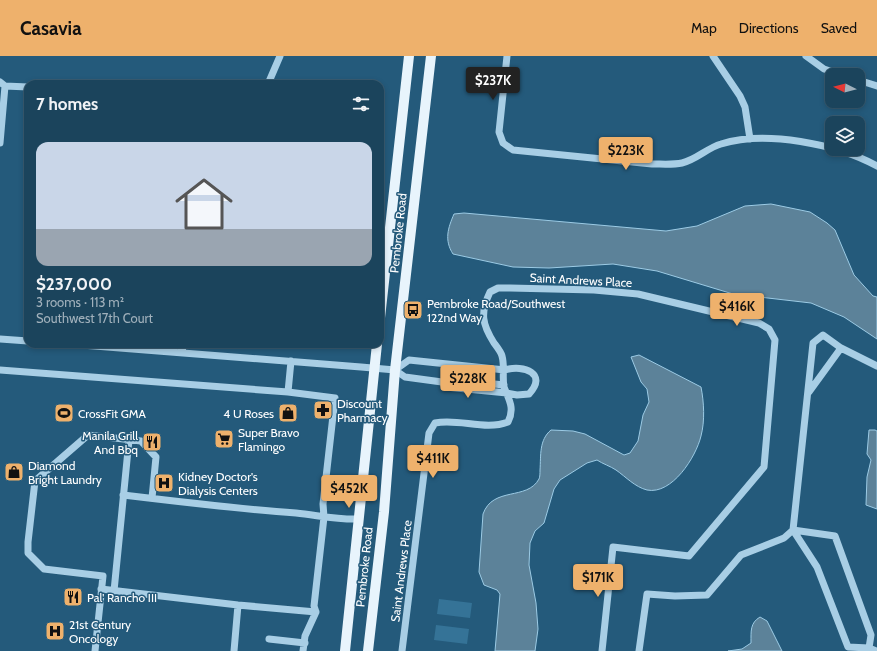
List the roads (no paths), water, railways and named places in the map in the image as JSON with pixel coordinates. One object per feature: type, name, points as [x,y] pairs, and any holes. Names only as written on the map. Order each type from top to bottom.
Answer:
[{"type":"main road","name":"Pembroke Road","points":[[384,282],[409,56]]},
{"type":"main road","name":"Pembroke Road","points":[[368,651],[384,512],[395,370],[431,56]]},
{"type":"main road","name":"Pembroke Road","points":[[345,651],[376,348]]},
{"type":"street","points":[[270,80],[280,56]]},
{"type":"street","points":[[507,56],[499,132],[503,143],[513,150],[652,164],[671,164],[683,163],[719,144],[750,139],[769,138],[814,145],[863,158],[877,166]]},
{"type":"street","points":[[713,56],[740,96],[745,107],[750,139]]},
{"type":"street","points":[[806,56],[825,69]]},
{"type":"street","points":[[865,82],[877,86]]},
{"type":"street","points":[[0,143],[3,84],[24,86]]},
{"type":"street","name":"Saint Andrews Place","points":[[402,651],[429,433],[435,423],[446,421],[499,425],[508,422],[512,414],[511,404],[504,385],[505,370],[502,355],[486,329],[483,318],[484,303],[490,292],[498,288],[594,290],[638,294],[759,322],[769,329],[775,340],[764,467],[689,556],[613,547],[602,651]]},
{"type":"street","points":[[639,651],[647,594],[707,596],[741,555],[784,538],[793,530],[835,536],[871,635],[873,650],[848,648],[817,567],[793,530],[804,423],[809,392],[813,343],[823,335],[841,348],[877,366]]},
{"type":"street","points":[[0,339],[24,341]]},
{"type":"street","points":[[119,348],[395,370],[405,377],[442,382],[446,379],[504,385]]},
{"type":"street","points":[[182,353],[183,348]]},
{"type":"street","points":[[809,392],[841,348]]},
{"type":"street","points":[[395,370],[409,360],[505,370],[518,367],[530,370],[534,375],[535,383],[534,390],[529,394],[517,396],[507,393],[451,388],[446,387],[442,382]]},
{"type":"street","points":[[288,392],[291,361]]},
{"type":"street","points":[[0,370],[288,392],[335,398],[323,504],[324,518],[314,606],[316,612],[305,636],[303,651]]},
{"type":"street","points":[[95,651],[103,576],[44,569],[28,553],[35,481],[88,435],[141,441],[156,457],[152,498]]},
{"type":"street","points":[[114,592],[129,440]]},
{"type":"street","points":[[123,495],[314,515],[324,518],[359,519]]},
{"type":"street","points":[[101,589],[114,592],[316,612]]},
{"type":"street","points":[[234,651],[238,605]]},
{"type":"street","points":[[269,640],[305,643]]},
{"type":"place","name":"Pembroke Road/Southwest 122nd Way","points":[[413,310]]},
{"type":"place","name":"Discount Pharmacy","points":[[323,410]]},
{"type":"place","name":"CrossFit GMA","points":[[64,413]]},
{"type":"place","name":"4 U Roses","points":[[288,413]]},
{"type":"place","name":"Super Bravo Flamingo","points":[[224,439]]},
{"type":"place","name":"Manila Grill And Bbq","points":[[152,442]]},
{"type":"place","name":"Diamond Bright Laundry","points":[[14,472]]},
{"type":"place","name":"Kidney Doctor's Dialysis Centers","points":[[164,483]]},
{"type":"place","name":"Pal' Rancho III","points":[[73,597]]},
{"type":"place","name":"21st Century Oncology","points":[[55,631]]}]
